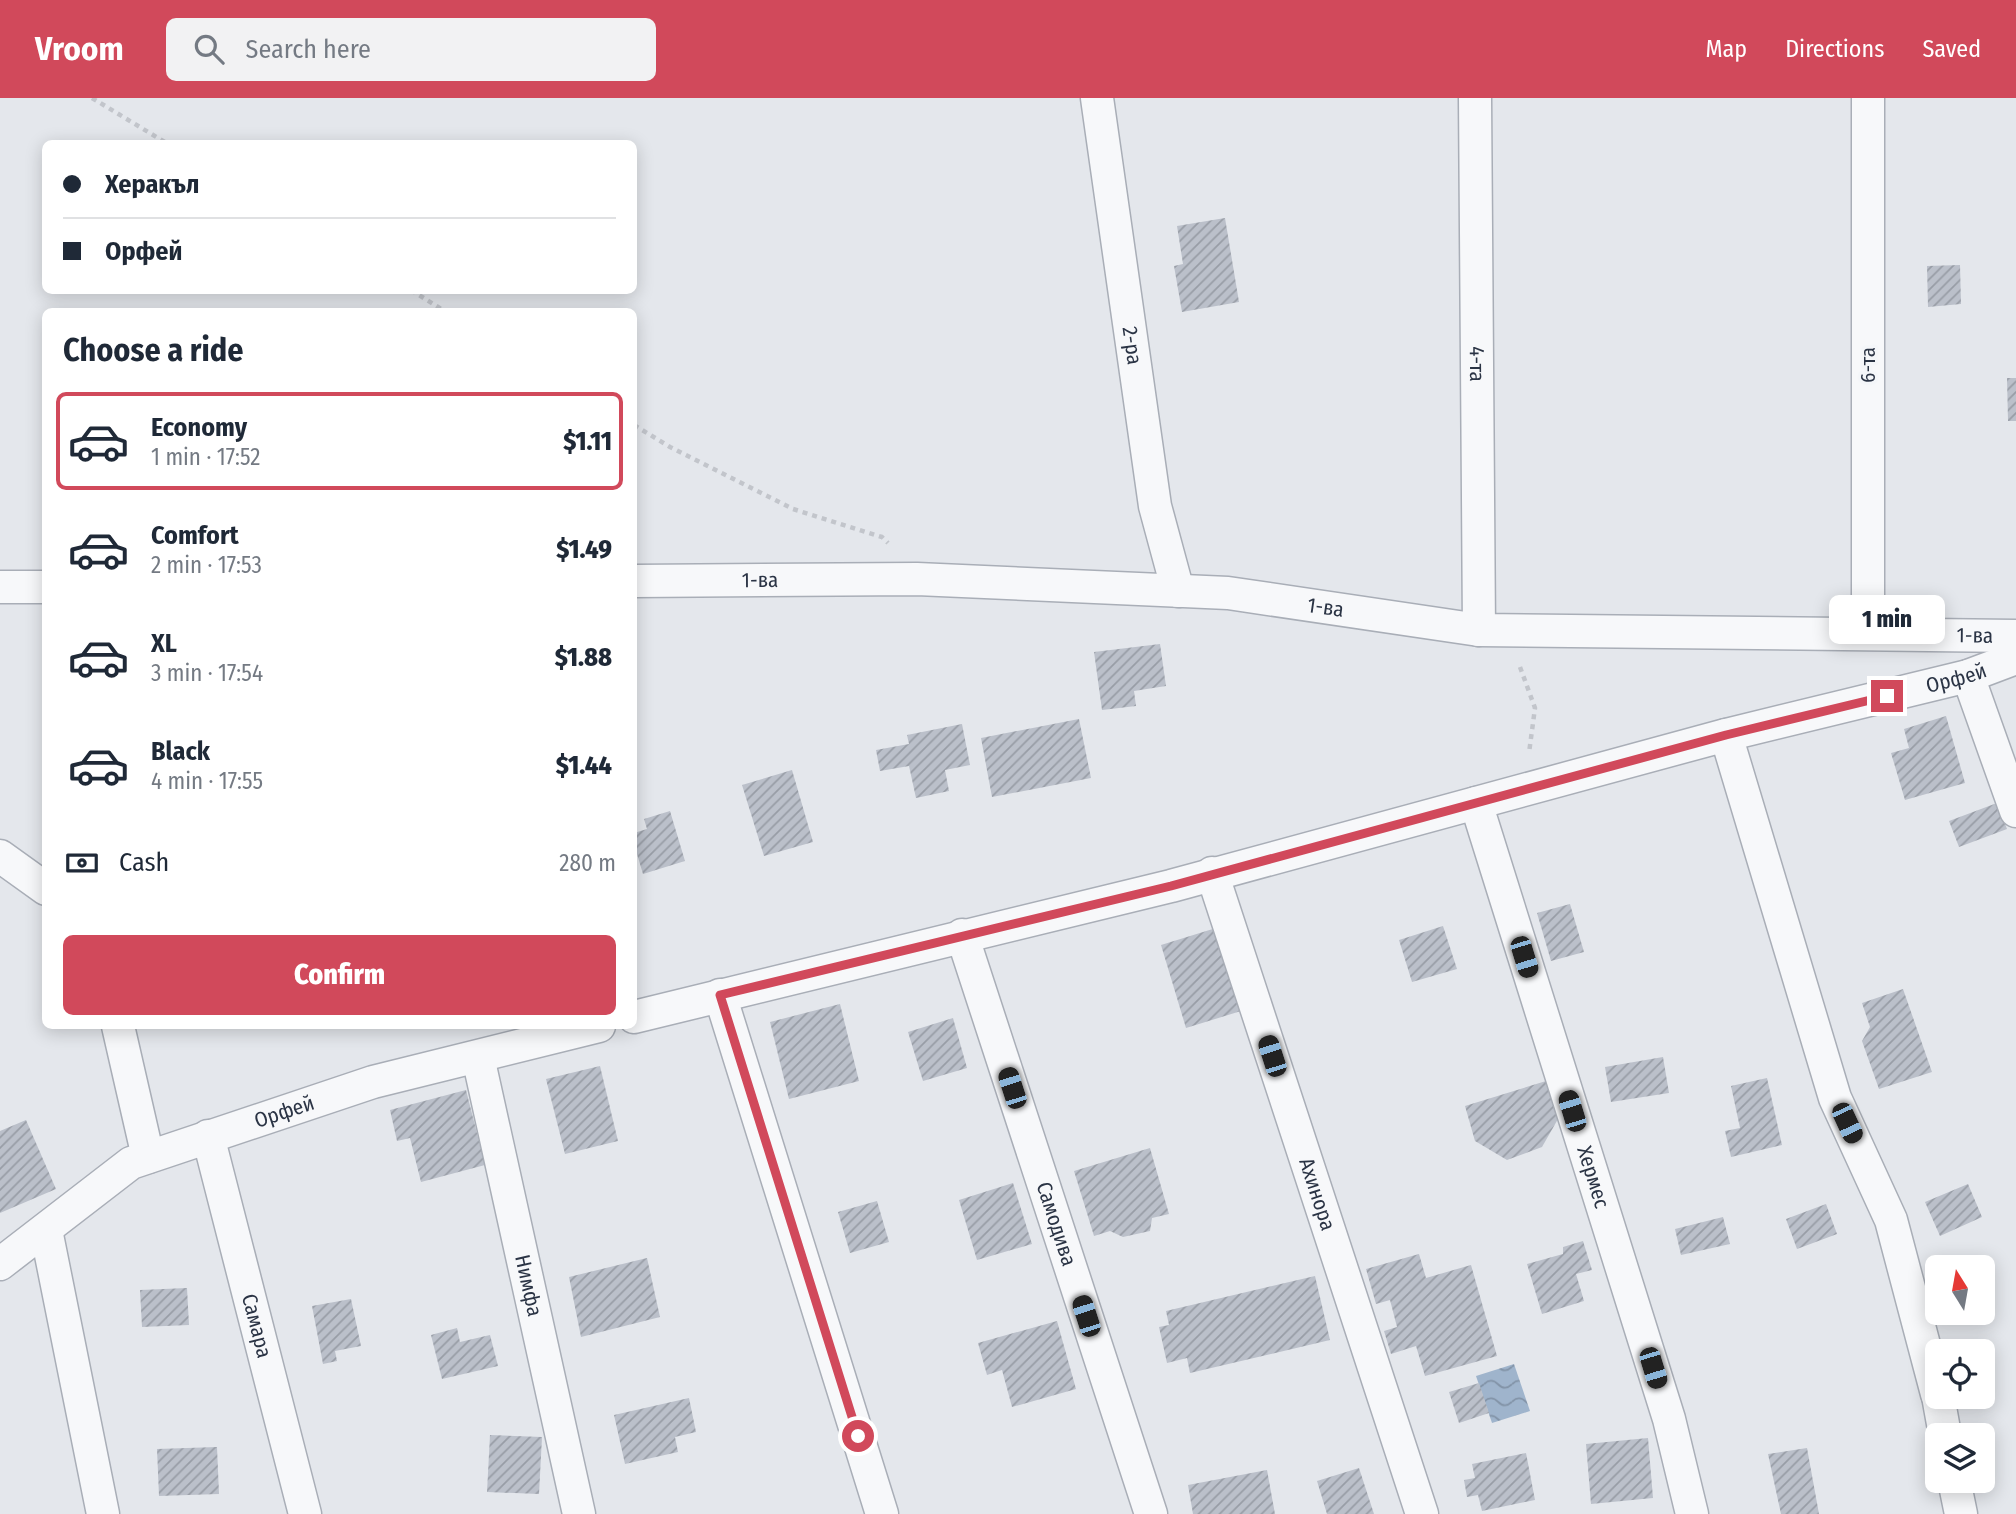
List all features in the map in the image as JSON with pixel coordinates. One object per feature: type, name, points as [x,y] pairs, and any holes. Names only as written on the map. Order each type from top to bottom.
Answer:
[{"type":"street","name":"2-ра","points":[[1097,98],[1155,506],[1178,591]]},
{"type":"street","name":"4-та","points":[[1475,98],[1479,630]]},
{"type":"street","name":"6-та","points":[[1868,98],[1868,633]]},
{"type":"street","name":"1-ва","points":[[637,581],[917,579],[1228,593],[1479,630],[2016,636]]},
{"type":"street","points":[[0,587],[42,587]]},
{"type":"street","name":"Орфей","points":[[637,1016],[1171,886],[1726,735],[1968,676],[2016,658]]},
{"type":"street","points":[[1968,676],[2016,811]]},
{"type":"street","points":[[1726,735],[1835,1098],[1891,1220],[1925,1347]]},
{"type":"street","name":"Хермес","points":[[1485,800],[1669,1419],[1692,1514]]},
{"type":"street","points":[[0,856],[42,886]]},
{"type":"street","name":"Ахинора","points":[[1212,873],[1422,1514]]},
{"type":"street","name":"Самодива","points":[[962,935],[1151,1514]]},
{"type":"street","points":[[720,995],[882,1514]]},
{"type":"street","points":[[119,1029],[148,1157]]},
{"type":"street","name":"Орфей","points":[[0,1264],[131,1163],[373,1082],[587,1029]]},
{"type":"street","name":"Нимфа","points":[[478,1057],[579,1514]]},
{"type":"street","name":"Самара","points":[[208,1136],[305,1514]]},
{"type":"street","points":[[46,1230],[103,1514]]},
{"type":"street","points":[[1957,1493],[1961,1514]]},
{"type":"path","points":[[92,98],[160,140]]},
{"type":"path","points":[[417,294],[440,308]]},
{"type":"path","points":[[637,427],[670,447],[793,509],[882,537],[917,579]]},
{"type":"path","points":[[1479,630],[1517,659],[1535,708],[1530,752],[1485,800]]},
{"type":"water","points":[[1514,1364],[1530,1411],[1492,1423],[1476,1376]]},
{"type":"building","points":[[1225,218],[1239,302],[1182,312],[1174,266],[1183,264],[1177,226]]},
{"type":"building","points":[[1960,265],[1961,304],[1928,307],[1927,266]]},
{"type":"building","points":[[2007,378],[2016,378],[2016,421],[2008,421]]},
{"type":"building","points":[[1160,644],[1166,686],[1134,691],[1136,706],[1102,710],[1094,652]]},
{"type":"building","points":[[1946,716],[1965,783],[1905,800],[1891,753],[1909,748],[1904,729]]},
{"type":"building","points":[[1079,719],[1091,778],[992,797],[981,738]]},
{"type":"building","points":[[962,724],[970,765],[945,770],[949,791],[916,798],[909,766],[880,771],[876,750],[909,744],[907,735]]},
{"type":"building","points":[[792,770],[813,842],[764,856],[742,785]]},
{"type":"building","points":[[1997,803],[2007,829],[1959,847],[1949,821]]},
{"type":"building","points":[[670,811],[685,861],[643,874],[637,854],[637,832],[647,829],[644,819]]},
{"type":"building","points":[[1570,904],[1584,952],[1551,961],[1537,913]]},
{"type":"building","points":[[1443,926],[1457,969],[1412,982],[1399,940]]},
{"type":"building","points":[[1216,928],[1241,1011],[1186,1028],[1161,945]]},
{"type":"building","points":[[1903,989],[1932,1072],[1879,1089],[1862,1041],[1870,1027],[1862,1003]]},
{"type":"building","points":[[840,1004],[859,1081],[789,1099],[770,1022]]},
{"type":"building","points":[[953,1018],[967,1068],[923,1081],[908,1032]]},
{"type":"building","points":[[1663,1057],[1669,1093],[1611,1102],[1605,1067]]},
{"type":"building","points":[[600,1066],[618,1141],[565,1154],[546,1079]]},
{"type":"building","points":[[1767,1078],[1782,1145],[1731,1157],[1725,1131],[1740,1128],[1731,1086]]},
{"type":"building","points":[[1546,1081],[1558,1119],[1542,1147],[1507,1160],[1475,1141],[1465,1106]]},
{"type":"building","points":[[466,1090],[485,1165],[421,1182],[410,1138],[397,1141],[390,1110]]},
{"type":"building","points":[[26,1120],[56,1189],[0,1213],[0,1131]]},
{"type":"building","points":[[1150,1148],[1169,1214],[1152,1218],[1150,1231],[1123,1237],[1110,1231],[1094,1236],[1074,1171]]},
{"type":"building","points":[[1013,1183],[1032,1244],[977,1260],[959,1200]]},
{"type":"building","points":[[1968,1184],[1982,1217],[1940,1236],[1925,1202]]},
{"type":"building","points":[[877,1201],[889,1242],[850,1253],[838,1212]]},
{"type":"building","points":[[1826,1204],[1837,1234],[1797,1249],[1786,1219]]},
{"type":"building","points":[[1723,1217],[1730,1244],[1681,1255],[1675,1229]]},
{"type":"building","points":[[1583,1241],[1592,1270],[1576,1274],[1584,1301],[1542,1314],[1527,1264],[1563,1254],[1563,1247]]},
{"type":"building","points":[[1419,1254],[1426,1278],[1471,1265],[1497,1356],[1425,1376],[1416,1346],[1391,1354],[1384,1331],[1397,1327],[1390,1300],[1376,1304],[1366,1269]]},
{"type":"building","points":[[647,1258],[660,1317],[581,1337],[569,1277]]},
{"type":"building","points":[[1315,1276],[1330,1340],[1190,1373],[1187,1358],[1167,1363],[1159,1327],[1169,1325],[1166,1311]]},
{"type":"building","points":[[187,1288],[189,1325],[142,1327],[140,1290]]},
{"type":"building","points":[[351,1299],[361,1346],[335,1351],[337,1361],[323,1364],[312,1306]]},
{"type":"building","points":[[1057,1321],[1076,1389],[1012,1407],[1002,1370],[987,1375],[978,1343]]},
{"type":"building","points":[[457,1328],[460,1342],[490,1335],[498,1366],[442,1379],[431,1335]]},
{"type":"building","points":[[1479,1383],[1489,1413],[1459,1423],[1449,1392]]},
{"type":"building","points":[[689,1398],[696,1432],[675,1437],[678,1452],[625,1464],[614,1415]]},
{"type":"building","points":[[490,1435],[542,1437],[539,1494],[487,1492]]},
{"type":"building","points":[[1648,1438],[1653,1498],[1591,1504],[1586,1444]]},
{"type":"building","points":[[217,1447],[219,1494],[159,1496],[157,1449]]},
{"type":"building","points":[[1807,1448],[1819,1514],[1781,1514],[1768,1454]]},
{"type":"building","points":[[1526,1453],[1535,1500],[1482,1511],[1478,1495],[1467,1497],[1464,1480],[1475,1478],[1472,1464]]},
{"type":"building","points":[[1359,1468],[1374,1514],[1327,1514],[1317,1481]]},
{"type":"building","points":[[1267,1470],[1275,1514],[1193,1514],[1188,1485]]},
{"type":"route","points":[[858,1436],[720,995],[1171,886],[1726,735],[1887,696]]}]
